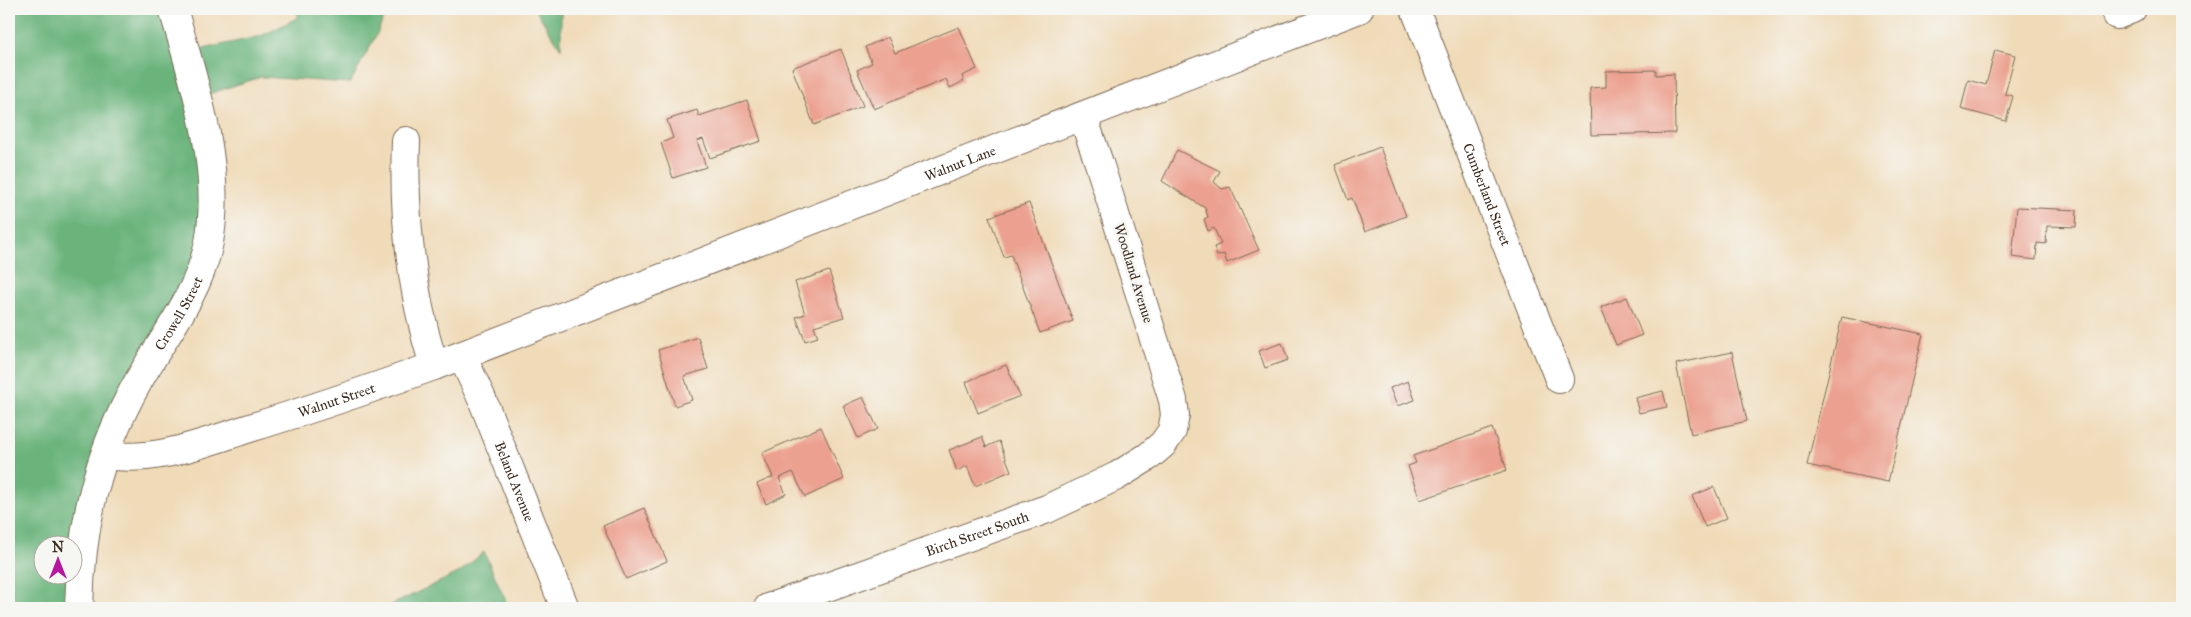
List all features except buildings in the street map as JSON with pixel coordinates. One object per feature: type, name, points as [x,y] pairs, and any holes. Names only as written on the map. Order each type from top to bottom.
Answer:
[{"type":"street","name":"Crowell Street","points":[[80,608],[83,543],[91,497],[122,413],[184,306],[198,277],[209,243],[212,205],[210,163],[203,122],[173,9]]},
{"type":"street","name":"Walnut Lane","points":[[562,318],[1359,9]]},
{"type":"street","name":"Cumberland Street","points":[[1415,9],[1559,379]]},
{"type":"street","name":"Woodland Avenue","points":[[1083,117],[1173,400],[1175,415],[1172,431]]},
{"type":"street","points":[[406,142],[404,184],[413,281],[422,326],[434,366]]},
{"type":"street","name":"Walnut Street","points":[[106,455],[143,457],[167,454],[302,412],[462,356],[562,318]]},
{"type":"street","name":"Beland Avenue","points":[[462,356],[482,398],[565,608]]},
{"type":"street","name":"Birch Street South","points":[[768,608],[1047,509],[1117,476],[1149,456],[1163,444],[1172,431]]},
{"type":"green space","points":[[9,9],[167,9],[185,53],[261,36],[297,18],[299,9],[387,9],[377,34],[350,83],[261,77],[193,99],[212,183],[199,274],[105,443],[80,608],[9,608]]},
{"type":"green space","points":[[535,9],[561,9],[561,49]]},
{"type":"green space","points":[[484,552],[509,608],[385,608],[460,572]]}]
